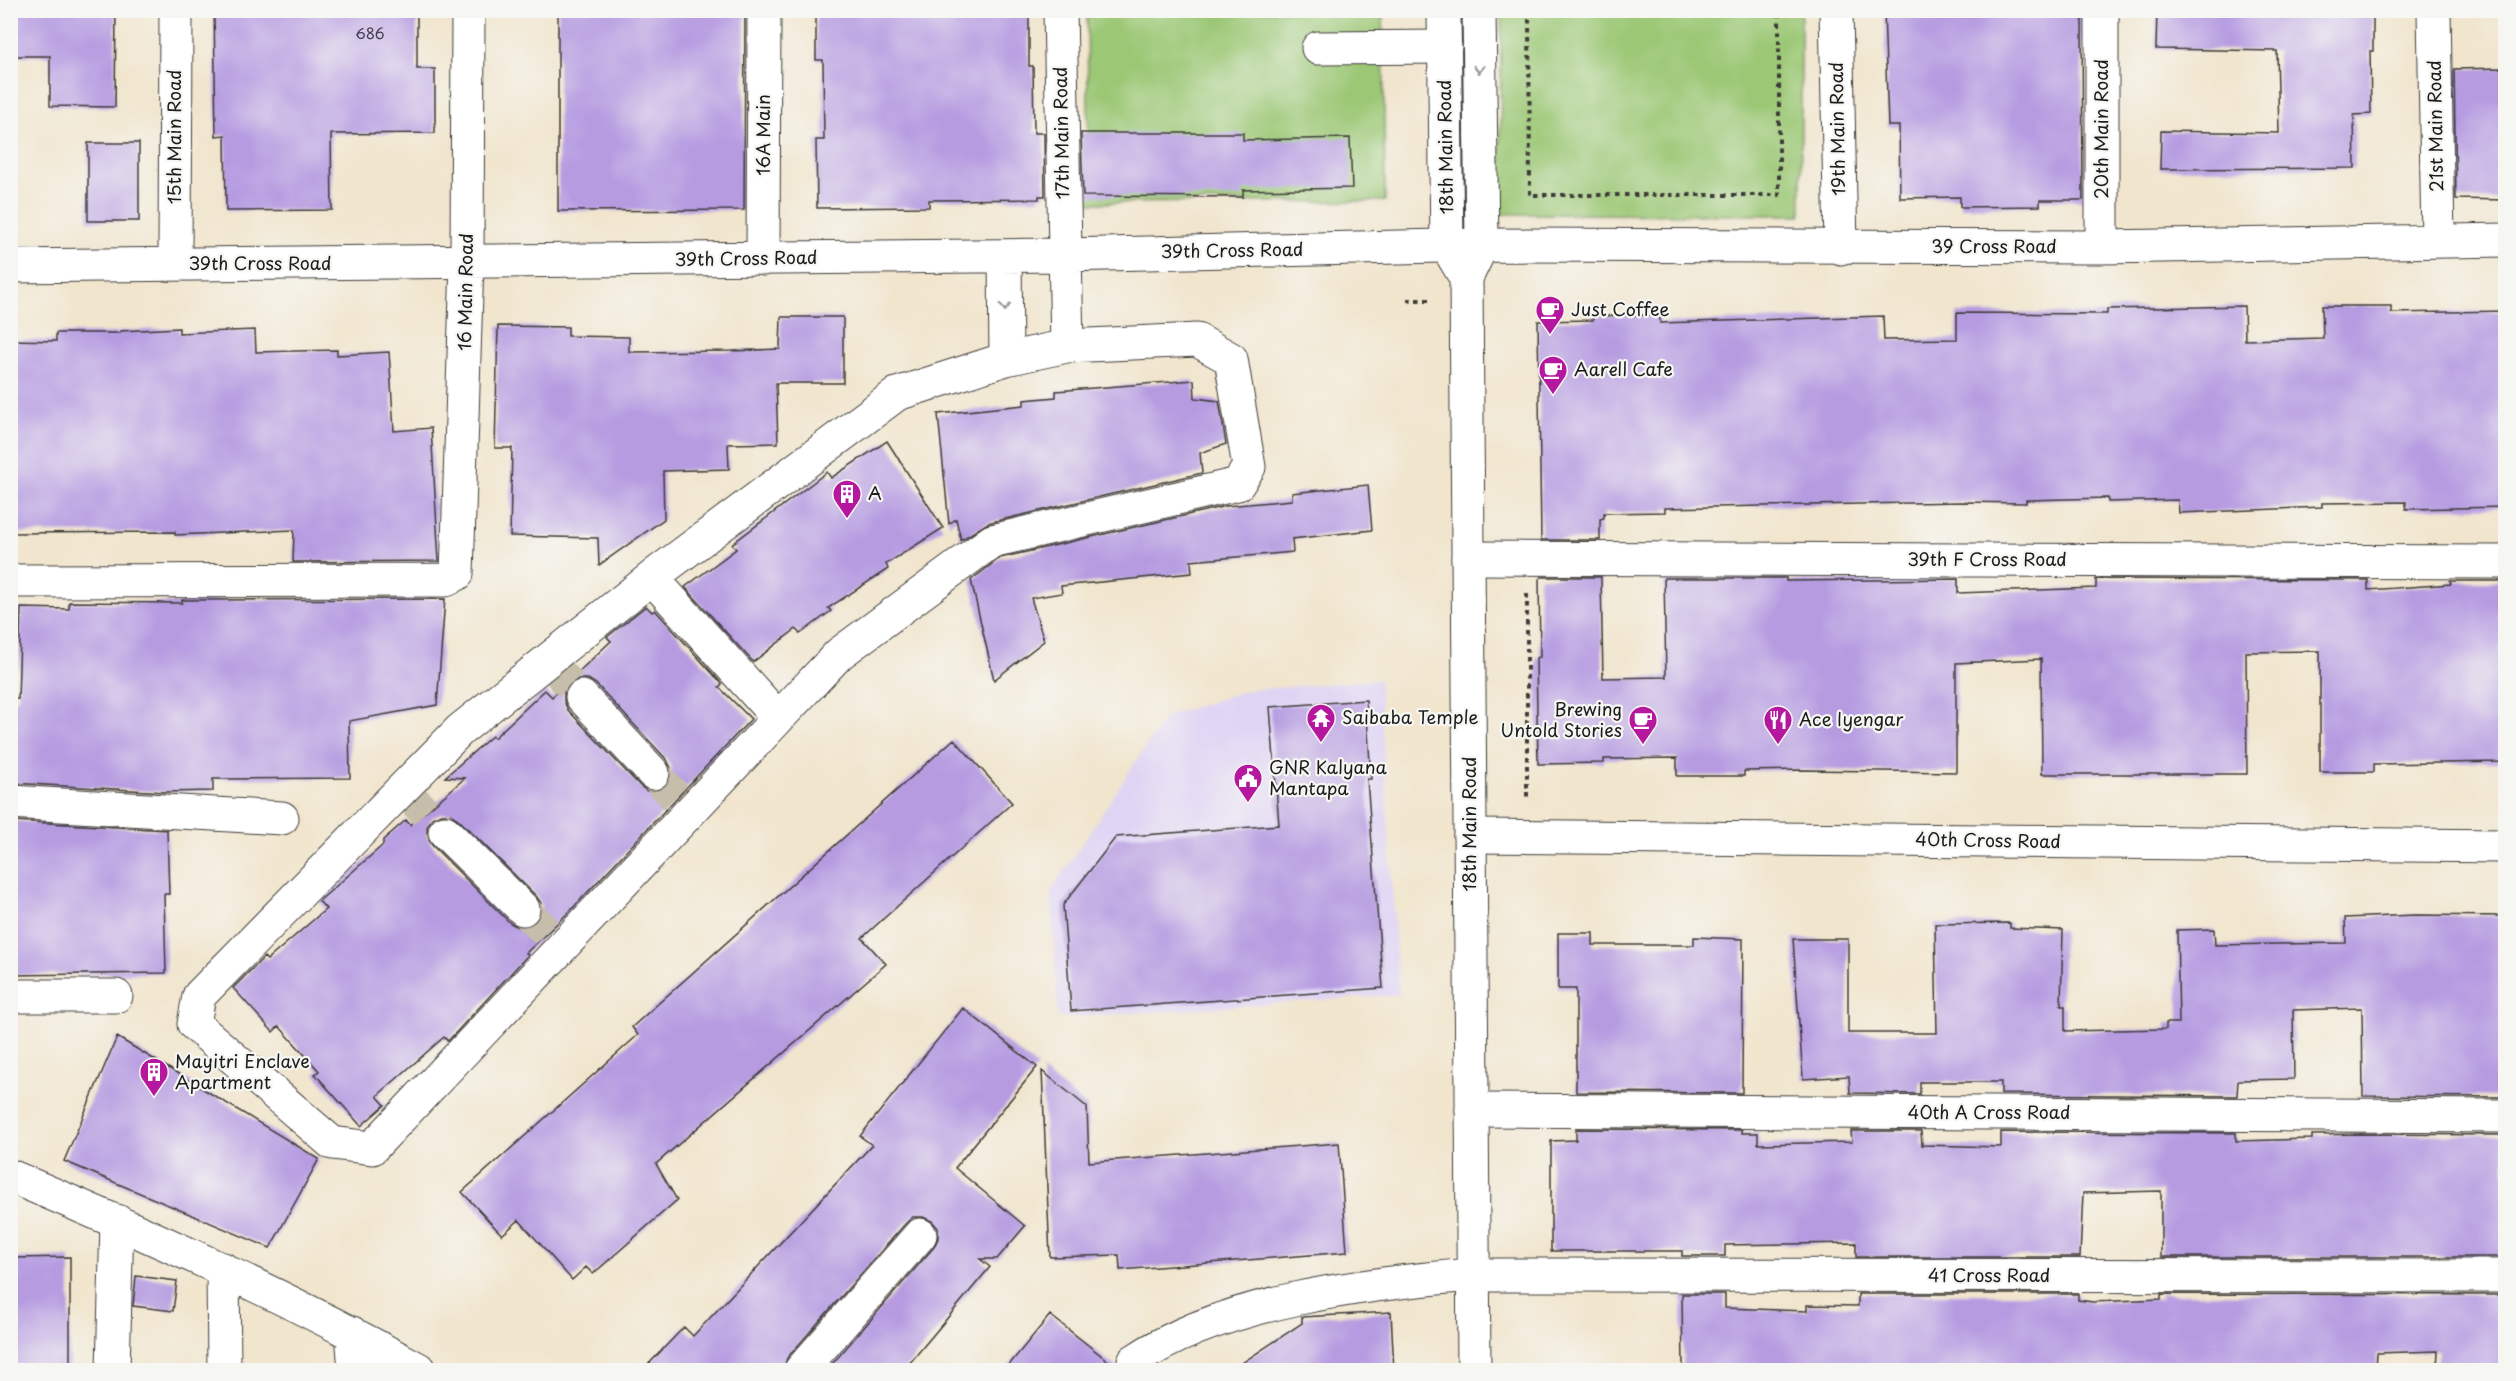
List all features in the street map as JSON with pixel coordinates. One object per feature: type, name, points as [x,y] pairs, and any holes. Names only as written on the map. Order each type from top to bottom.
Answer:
[{"type":"street","name":"15th Main Road","points":[[175,264],[176,10]]},
{"type":"street","name":"16 Main Road","points":[[10,581],[446,580],[457,574],[467,262],[468,10]]},
{"type":"street","name":"16A Main","points":[[763,259],[764,10]]},
{"type":"street","name":"17th Main Road","points":[[1060,10],[1067,346]]},
{"type":"street","name":"18th Main Road","points":[[1444,10],[1447,246],[1466,278]]},
{"type":"street","name":"18th Main Road","points":[[1474,1371],[1466,278],[1482,245],[1479,10]]},
{"type":"street","name":"19th Main Road","points":[[1836,10],[1841,248]]},
{"type":"street","name":"20th Main Road","points":[[2102,10],[2102,247]]},
{"type":"street","name":"21st Main Road","points":[[2434,10],[2438,241]]},
{"type":"street","points":[[1318,48],[1444,47]]},
{"type":"street","name":"39 Cross Road","points":[[1482,245],[1841,248],[2102,247],[2505,240]]},
{"type":"street","name":"39th Cross Road","points":[[10,266],[1005,256],[1482,245]]},
{"type":"street","points":[[1005,256],[1006,359]]},
{"type":"street","points":[[1197,340],[1231,359],[1249,467],[1238,484],[992,541],[839,654],[372,1148],[332,1143],[194,1024],[199,996],[460,730],[652,578],[897,394],[1006,359],[1067,346],[1197,340]]},
{"type":"street","name":"39th F Cross Road","points":[[1468,558],[2505,562]]},
{"type":"street","points":[[652,578],[778,718]]},
{"type":"street","points":[[582,697],[653,773]]},
{"type":"street","points":[[10,802],[282,818]]},
{"type":"street","points":[[445,832],[523,909]]},
{"type":"street","name":"40th Cross Road","points":[[1470,836],[2505,846]]},
{"type":"street","points":[[10,996],[116,996]]},
{"type":"street","name":"40th A Cross Road","points":[[1472,1110],[2505,1116]]},
{"type":"street","points":[[10,1176],[223,1269],[352,1333],[420,1371]]},
{"type":"street","points":[[113,1371],[117,1221]]},
{"type":"street","points":[[801,1371],[920,1235]]},
{"type":"street","points":[[223,1269],[224,1371]]},
{"type":"street","name":"41 Cross Road","points":[[1134,1361],[1159,1344],[1267,1304],[1416,1279],[1473,1275],[2505,1276]]},
{"type":"street","points":[[352,1333],[355,1371]]},
{"type":"path","points":[[1529,10],[1530,195],[1779,195],[1779,10]]},
{"type":"path","points":[[1407,300],[1430,300]]},
{"type":"path","points":[[1527,585],[1527,800]]},
{"type":"shaded area","name":"GNR Kalyana Mantapa","points":[[1379,680],[1399,995],[1058,1018],[1051,891],[1165,717],[1247,690]]},
{"type":"green space","points":[[1087,11],[1383,11],[1385,201],[1089,203]]},
{"type":"green space","points":[[1501,11],[1801,11],[1801,215],[1500,214]]},
{"type":"building","points":[[10,10],[116,10],[115,107],[50,106],[50,56],[10,56]]},
{"type":"building","points":[[214,10],[417,10],[417,69],[435,69],[435,133],[331,134],[332,210],[226,211],[225,135],[216,136]]},
{"type":"building","points":[[558,10],[745,10],[744,210],[558,211]]},
{"type":"building","points":[[816,10],[1029,10],[1029,66],[1033,66],[1034,133],[1044,133],[1045,196],[1039,196],[1039,199],[929,200],[929,207],[817,208],[816,140],[824,140],[823,60],[816,60]]},
{"type":"building","points":[[1884,10],[2082,10],[2083,200],[2040,200],[2040,206],[1960,207],[1960,197],[1900,198],[1899,126],[1888,126]]},
{"type":"building","points":[[2157,10],[2373,10],[2373,51],[2370,51],[2371,114],[2354,115],[2355,168],[2160,169],[2161,131],[2279,133],[2277,51],[2156,49]]},
{"type":"building","points":[[2505,68],[2505,200],[2456,199],[2454,69]]},
{"type":"building","points":[[1081,133],[1243,133],[1243,140],[1350,138],[1352,188],[1243,190],[1243,197],[1083,196]]},
{"type":"building","points":[[88,143],[139,143],[139,221],[88,221]]},
{"type":"building","points":[[2244,306],[2245,340],[2323,338],[2322,306],[2391,306],[2391,313],[2505,311],[2505,507],[2406,509],[2406,502],[2322,503],[2322,507],[2179,513],[2178,500],[2108,502],[2108,498],[2026,500],[2026,503],[1961,502],[1665,508],[1665,512],[1604,513],[1604,518],[1600,519],[1600,540],[1541,540],[1538,321],[1593,320],[1593,316],[1660,315],[1660,323],[1883,316],[1884,340],[1957,339],[1957,313],[2107,314],[2107,309]]},
{"type":"building","points":[[781,317],[843,317],[843,383],[776,383],[778,443],[728,444],[729,469],[663,471],[664,519],[599,565],[598,538],[510,536],[512,448],[495,448],[498,326],[568,327],[568,336],[629,337],[629,352],[732,351],[780,349]]},
{"type":"building","points":[[179,328],[179,333],[255,330],[256,352],[337,350],[337,355],[389,352],[394,431],[431,428],[439,561],[293,562],[294,530],[175,535],[175,532],[10,533],[10,340],[56,341],[56,333],[120,333],[120,331]]},
{"type":"building","points":[[1194,380],[1195,398],[1219,401],[1226,444],[1200,453],[1202,473],[988,523],[961,540],[956,519],[949,524],[938,414],[1024,405],[1024,400],[1056,397],[1056,391]]},
{"type":"building","points":[[887,441],[943,528],[886,564],[888,569],[828,608],[831,611],[800,634],[796,629],[753,662],[685,587],[736,549],[732,544],[827,472],[831,478]]},
{"type":"building","points":[[1368,485],[1372,530],[1292,539],[1293,552],[1191,561],[1192,573],[1061,586],[1062,593],[1031,598],[1044,641],[994,680],[971,580],[1000,558],[1226,506],[1292,500],[1292,493]]},
{"type":"building","points":[[1541,577],[1601,577],[1603,678],[1666,677],[1664,578],[1786,578],[1786,581],[1958,579],[1958,593],[2096,588],[2096,579],[2368,580],[2368,590],[2451,584],[2450,581],[2505,581],[2505,762],[2374,764],[2374,772],[2320,772],[2320,651],[2246,652],[2247,774],[2042,774],[2041,659],[1956,663],[1956,772],[1804,770],[1744,771],[1744,776],[1677,776],[1677,758],[1604,759],[1604,763],[1538,764],[1536,658],[1540,657],[1539,579]]},
{"type":"building","points":[[445,599],[437,705],[349,721],[350,778],[213,779],[213,791],[165,792],[13,783],[13,699],[18,699],[21,608],[69,609],[69,602],[182,603],[182,600]]},
{"type":"building","points":[[646,606],[652,612],[655,610],[722,684],[719,687],[751,719],[569,912],[526,953],[528,955],[448,1041],[444,1037],[377,1096],[385,1105],[361,1126],[315,1074],[319,1071],[279,1026],[273,1032],[233,988],[264,957],[267,960],[326,909],[319,901],[383,845],[383,840],[406,820],[410,825],[465,778],[445,777],[492,736],[494,738],[545,690],[552,697],[611,641],[607,637]],"holes":[[[578,679],[588,679],[596,684],[667,760],[671,768],[671,778],[665,787],[657,791],[647,791],[640,786],[568,710],[564,701],[564,691],[570,683]],[[441,814],[450,814],[458,819],[536,896],[541,903],[541,913],[536,923],[527,927],[518,927],[510,923],[432,845],[427,836],[427,827],[432,818]]]},
{"type":"building","name":"GNR Kalyana Mantapa","points":[[1366,700],[1371,779],[1367,779],[1383,988],[1071,1011],[1063,905],[1116,837],[1279,825],[1270,707]]},
{"type":"building","points":[[954,739],[1012,803],[862,938],[886,964],[656,1164],[677,1200],[593,1274],[586,1267],[572,1280],[519,1220],[502,1235],[462,1192],[638,1035],[632,1027]]},
{"type":"building","points":[[14,821],[167,830],[169,894],[164,894],[166,973],[10,975],[10,824],[14,824]]},
{"type":"building","points":[[2415,915],[2505,916],[2505,1097],[2363,1096],[2362,1008],[2293,1010],[2294,1079],[2238,1080],[2237,1096],[2001,1094],[2001,1082],[1920,1082],[1920,1094],[1850,1093],[1849,1076],[1803,1079],[1793,939],[1848,939],[1848,1033],[1937,1033],[1935,924],[2010,923],[2010,928],[2063,930],[2061,1006],[2065,1006],[2065,1031],[2166,1029],[2166,1023],[2179,1023],[2177,930],[2214,929],[2215,945],[2346,943],[2345,918]]},
{"type":"building","points":[[1558,933],[1593,933],[1593,945],[1694,945],[1694,937],[1743,939],[1742,1093],[1576,1092],[1576,989],[1558,989]]},
{"type":"building","points":[[963,1008],[1037,1067],[955,1168],[1025,1226],[997,1259],[980,1259],[990,1267],[903,1371],[826,1371],[934,1247],[938,1238],[938,1228],[932,1221],[923,1217],[913,1217],[906,1223],[787,1358],[783,1371],[642,1371],[684,1327],[693,1336],[872,1145],[860,1136]]},
{"type":"building","name":"Mayitri Enclave Apartment","points":[[117,1037],[319,1159],[270,1248],[64,1161]]},
{"type":"building","points":[[1042,1071],[1087,1107],[1089,1162],[1339,1143],[1347,1252],[1120,1270],[1119,1255],[1050,1257]]},
{"type":"building","points":[[1576,1129],[1742,1130],[1742,1133],[1758,1133],[1758,1144],[1852,1142],[1851,1131],[1921,1131],[1922,1145],[2001,1147],[2001,1132],[2236,1133],[2236,1141],[2312,1139],[2312,1135],[2505,1135],[2505,1257],[2161,1257],[2161,1191],[2083,1193],[2080,1257],[1856,1257],[1856,1243],[1725,1245],[1725,1256],[1682,1256],[1682,1251],[1551,1251],[1551,1141],[1576,1140]]},
{"type":"building","points":[[70,1257],[70,1371],[10,1371],[10,1311],[15,1311],[14,1258]]},
{"type":"building","points":[[136,1276],[177,1281],[173,1311],[133,1306]]},
{"type":"building","points":[[1682,1294],[1725,1294],[1725,1308],[1807,1311],[1807,1305],[1858,1306],[1858,1294],[2078,1294],[2078,1300],[2093,1302],[2161,1299],[2161,1294],[2505,1295],[2505,1371],[2437,1371],[2438,1351],[2377,1353],[2376,1371],[1683,1371]]},
{"type":"building","points":[[1391,1312],[1394,1371],[1230,1371],[1302,1323],[1302,1317]]},
{"type":"building","points":[[1050,1315],[1117,1368],[1118,1371],[1004,1371]]},
{"type":"tunnel","points":[[548,661],[582,697]]},
{"type":"tunnel","points":[[653,773],[690,812]]},
{"type":"tunnel","points":[[402,789],[445,832]]},
{"type":"tunnel","points":[[523,909],[562,947]]},
{"type":"place","name":"Just Coffee","points":[[1550,336]]},
{"type":"place","name":"Aarell Cafe","points":[[1553,396]]},
{"type":"place","name":"A","points":[[847,520]]},
{"type":"place","name":"Saibaba Temple","points":[[1321,744]]},
{"type":"place","name":"Brewing Untold Stories","points":[[1643,746]]},
{"type":"place","name":"Ace Iyengar","points":[[1778,746]]},
{"type":"place","name":"GNR Kalyana Mantapa","points":[[1248,804]]},
{"type":"place","name":"Mayitri Enclave Apartment","points":[[154,1098]]}]
